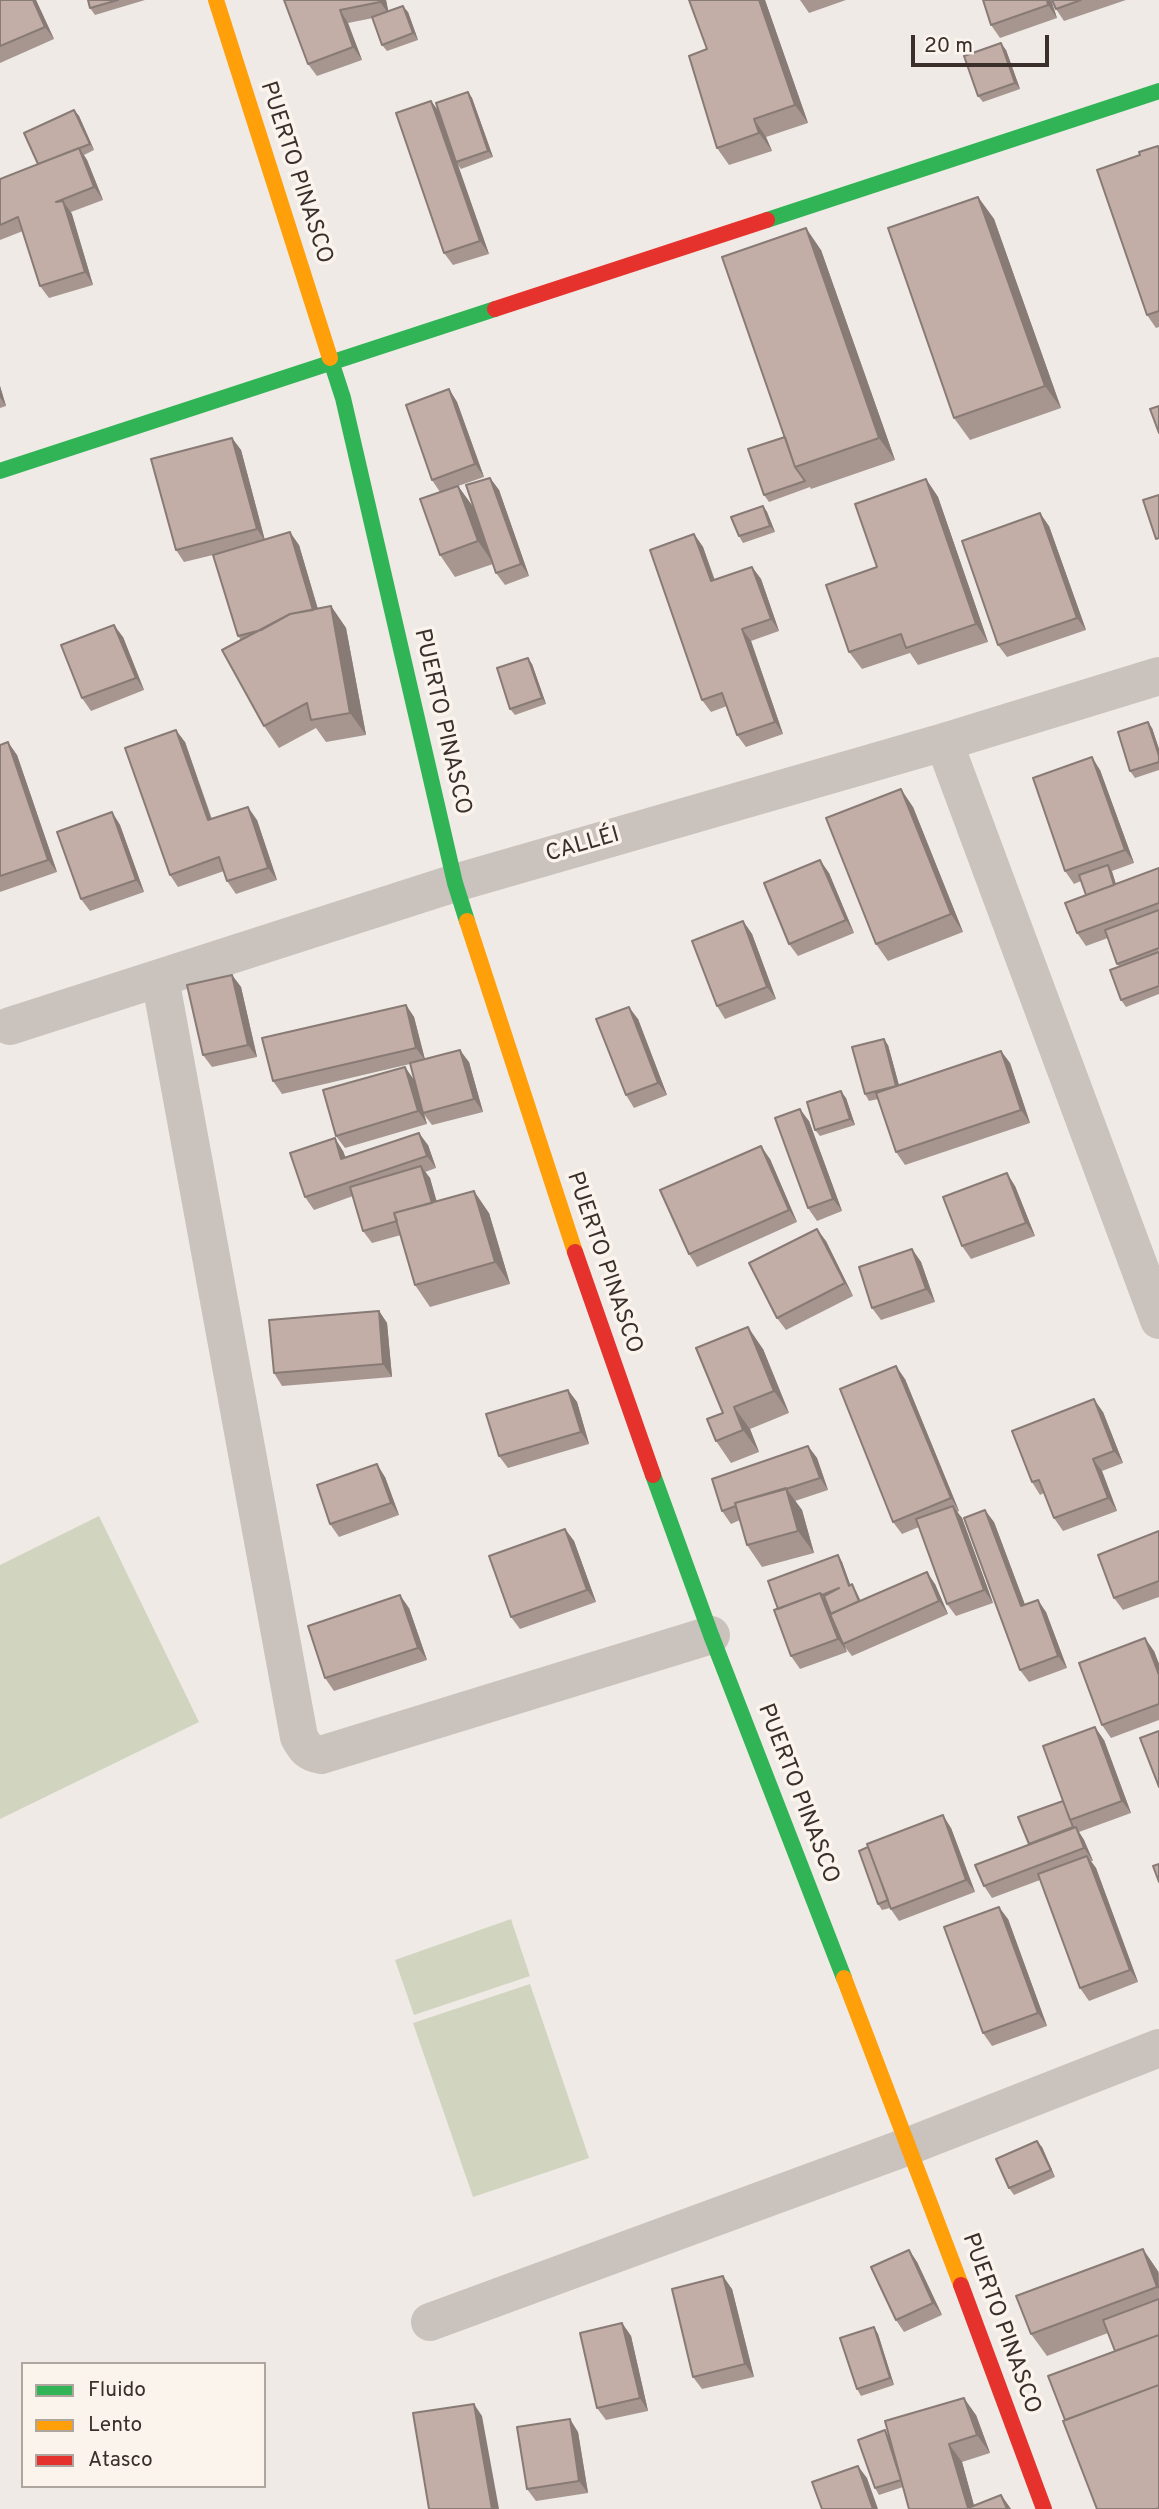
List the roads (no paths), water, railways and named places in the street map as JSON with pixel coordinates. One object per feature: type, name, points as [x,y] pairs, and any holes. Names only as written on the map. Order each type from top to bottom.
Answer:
[{"type":"street","name":"PUERTO PINASCO","points":[[216,0],[343,398],[455,883],[593,1308],[711,1635],[909,2146],[1044,2509]]},
{"type":"street","points":[[0,471],[1159,91]]},
{"type":"street","name":"CALLE´I","points":[[10,1026],[455,883],[944,742],[1159,676]]},
{"type":"street","points":[[944,742],[1159,1320]]},
{"type":"street","points":[[160,978],[299,1737],[304,1747],[313,1754],[321,1755],[711,1635]]},
{"type":"street","points":[[430,2322],[909,2146],[1159,2048]]}]
